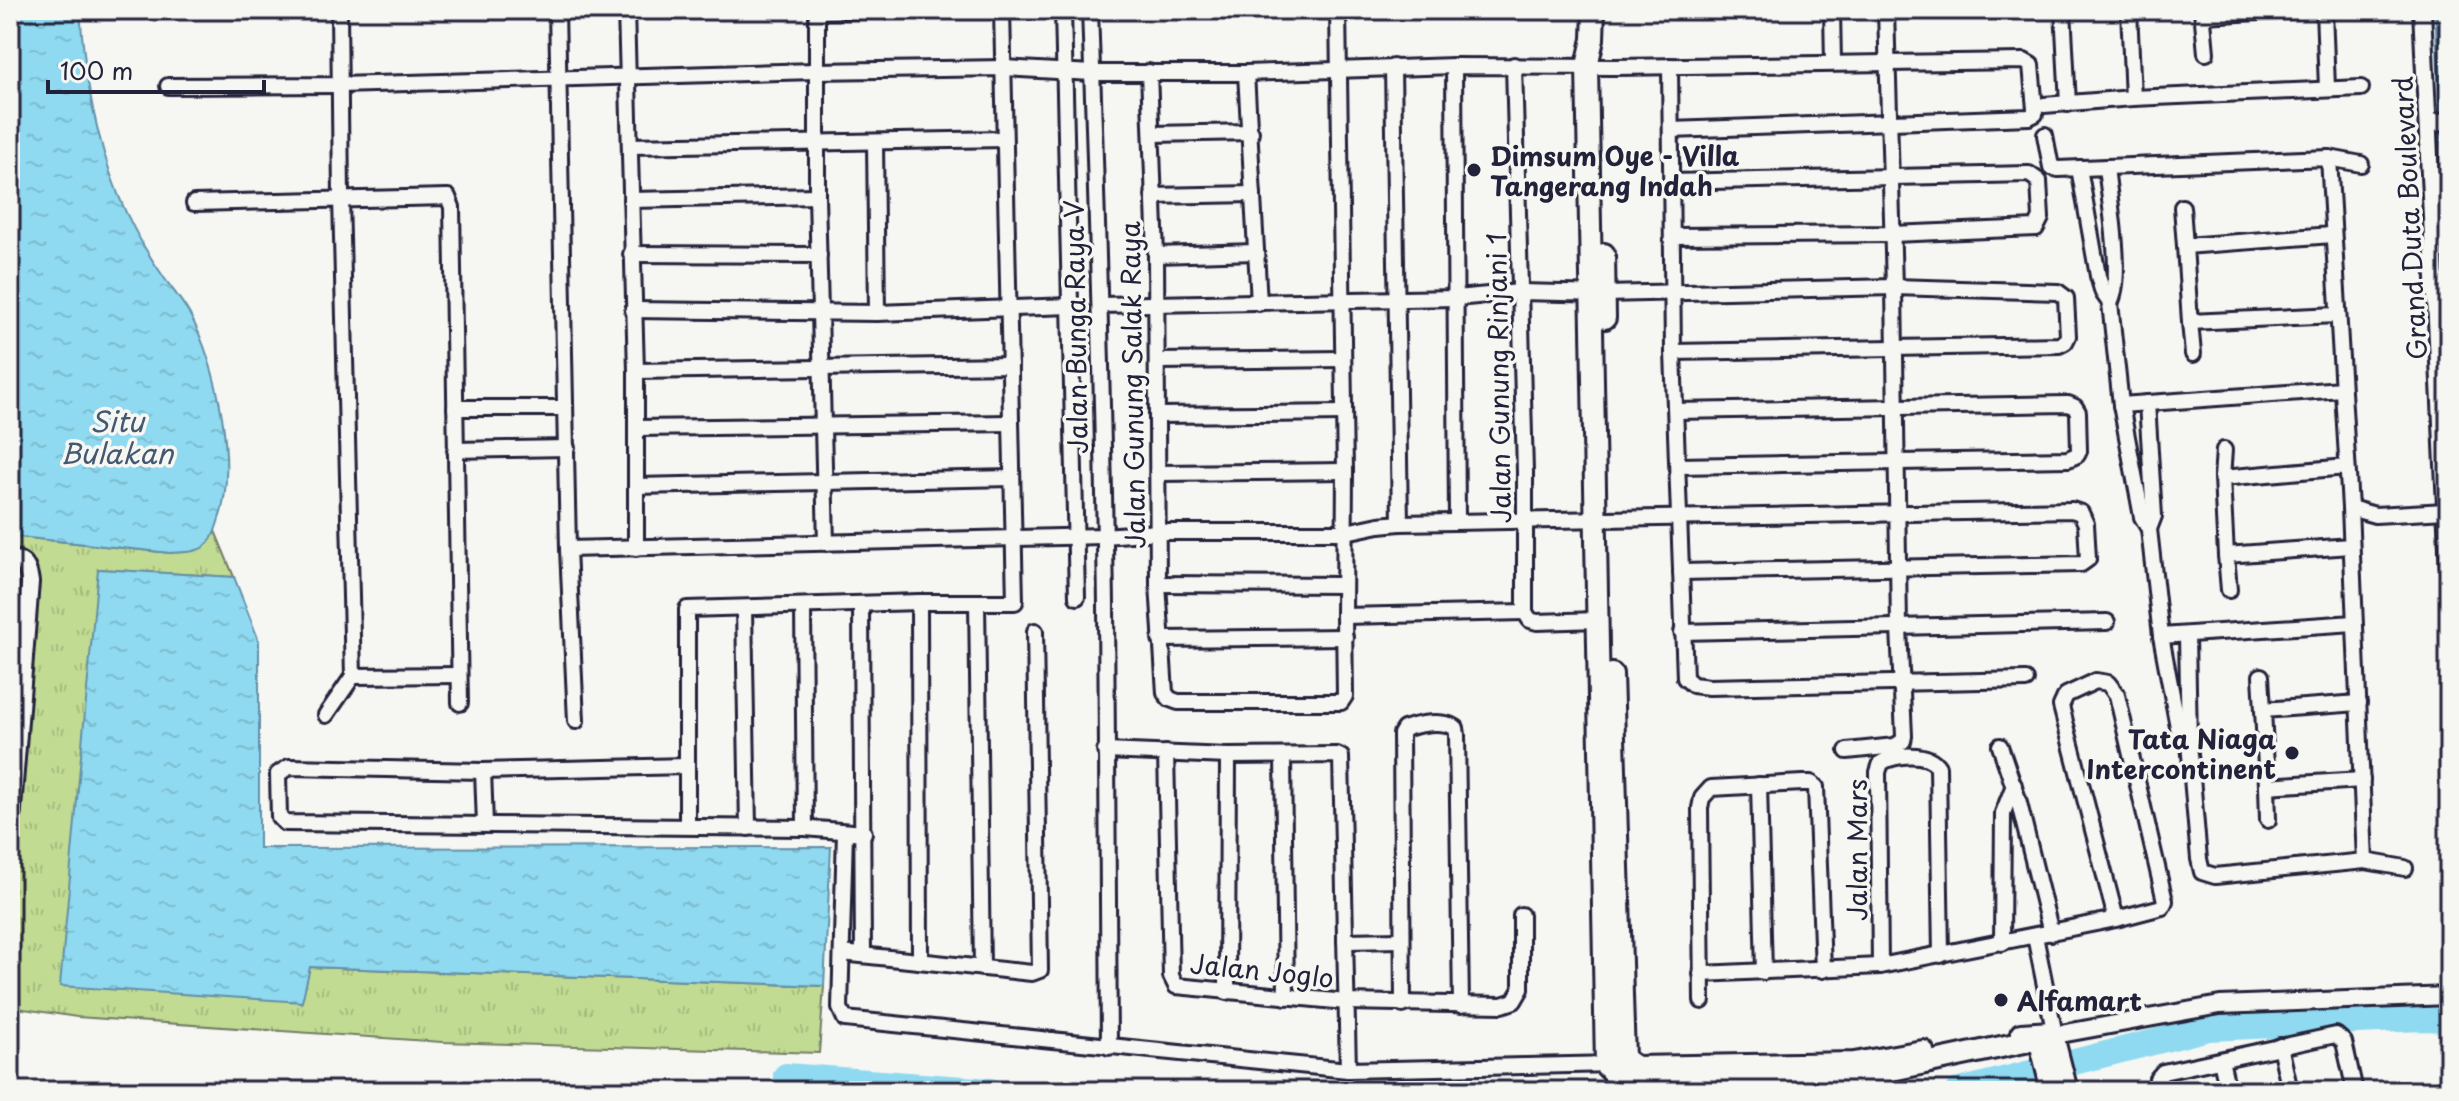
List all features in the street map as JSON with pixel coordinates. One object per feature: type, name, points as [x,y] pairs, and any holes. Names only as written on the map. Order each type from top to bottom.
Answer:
[{"type":"main road","points":[[1594,10],[1602,518],[1622,1049],[1616,1064]]},
{"type":"main road","points":[[1602,518],[1598,620],[1616,1064]]},
{"type":"main road","points":[[1616,1064],[1636,1067],[1854,1063],[2050,1031],[2047,1040],[2061,1087]]},
{"type":"street","points":[[326,715],[353,676],[339,10]]},
{"type":"street","points":[[557,10],[568,549],[576,721]]},
{"type":"street","points":[[626,10],[636,371],[636,548]]},
{"type":"street","points":[[826,543],[817,196],[817,11],[861,10]]},
{"type":"street","points":[[687,826],[687,609],[1015,602],[1002,10]]},
{"type":"street","points":[[1063,10],[1077,597]]},
{"type":"street","name":"Jalan Bunga Raya V","points":[[1090,10],[1100,305],[1109,1047]]},
{"type":"street","points":[[1160,639],[1345,637],[1338,10]]},
{"type":"street","points":[[1832,10],[1833,63]]},
{"type":"street","points":[[1847,751],[1895,746],[1903,741],[1886,10]]},
{"type":"street","points":[[2063,10],[2068,104]]},
{"type":"street","points":[[2129,10],[2133,98]]},
{"type":"street","points":[[2206,53],[2202,13],[2296,10]]},
{"type":"street","points":[[2324,10],[2327,88]]},
{"type":"street","name":"Grand Duta Boulevard","points":[[2422,10],[2441,122],[2449,568]]},
{"type":"street","points":[[168,86],[339,85],[558,76],[1004,68],[1092,73],[1246,73],[1514,65],[2028,61],[2031,65],[2035,114],[2029,117],[1671,130]]},
{"type":"street","name":"Jalan Gunung Rinjani 1","points":[[1514,65],[1525,612]]},
{"type":"street","points":[[1454,66],[1457,521]]},
{"type":"street","points":[[1670,66],[1673,352],[1682,632],[1684,671],[1688,683],[2026,680]]},
{"type":"street","points":[[1393,67],[1400,523]]},
{"type":"street","name":"Jalan Gunung Salak Raya","points":[[1149,72],[1156,255],[1158,584],[1160,639],[1167,696],[1178,702],[1341,702],[1345,696],[1345,637]]},
{"type":"street","points":[[1246,73],[1259,303]]},
{"type":"street","points":[[2044,105],[2361,88]]},
{"type":"street","points":[[1153,134],[1251,132]]},
{"type":"street","points":[[2045,135],[2051,167],[2058,169],[2329,158],[2361,164]]},
{"type":"street","points":[[630,146],[1004,139]]},
{"type":"street","points":[[875,142],[877,313]]},
{"type":"street","points":[[2329,158],[2350,508],[2365,861]]},
{"type":"street","points":[[2106,167],[2116,274],[2115,294],[2110,303]]},
{"type":"street","points":[[2079,168],[2098,276],[2110,303],[2121,405],[2142,517],[2149,529],[2161,636],[2178,727],[2189,743]]},
{"type":"street","points":[[1671,182],[2029,174],[2039,181],[2041,218],[2036,228],[1892,234],[1672,236]]},
{"type":"street","points":[[1153,196],[1253,194]]},
{"type":"street","points":[[631,200],[817,196]]},
{"type":"street","points":[[194,203],[448,197],[452,207],[460,703]]},
{"type":"street","points":[[2182,207],[2193,354]]},
{"type":"street","points":[[2185,246],[2332,235]]},
{"type":"street","points":[[1156,255],[1256,252]]},
{"type":"street","points":[[631,254],[819,255]]},
{"type":"street","points":[[1100,305],[1456,298],[1520,292],[1598,294],[1894,287],[2058,292],[2066,298],[2068,336],[2059,345],[1673,352]]},
{"type":"street","points":[[633,310],[877,313],[1071,306]]},
{"type":"street","points":[[2190,322],[2337,315]]},
{"type":"street","points":[[1157,361],[1342,359]]},
{"type":"street","points":[[636,371],[1010,365]]},
{"type":"street","points":[[2121,405],[2342,389]]},
{"type":"street","points":[[2147,403],[2154,516],[2149,529]]},
{"type":"street","points":[[1676,411],[2068,404],[2078,412],[2079,451],[2068,459],[1678,466]]},
{"type":"street","points":[[455,408],[565,408]]},
{"type":"street","points":[[1158,415],[1344,413]]},
{"type":"street","points":[[636,428],[1011,423]]},
{"type":"street","points":[[455,450],[567,448]]},
{"type":"street","points":[[2224,450],[2222,478],[2229,590]]},
{"type":"street","points":[[2222,478],[2347,467]]},
{"type":"street","points":[[1158,473],[1345,471]]},
{"type":"street","points":[[636,486],[1012,478]]},
{"type":"street","points":[[2350,508],[2375,515],[2446,511]]},
{"type":"street","points":[[568,549],[1076,537],[1159,532],[1346,532],[1400,523],[1602,518],[2077,511],[2086,524],[2088,555],[2087,561],[2081,564],[1681,572]]},
{"type":"street","points":[[2226,555],[2351,546]]},
{"type":"street","points":[[10,558],[20,560],[28,569],[30,582],[10,834]]},
{"type":"street","points":[[1158,584],[1344,585]]},
{"type":"street","points":[[919,602],[920,960]]},
{"type":"street","points":[[977,602],[982,968]]},
{"type":"street","points":[[861,605],[863,954]]},
{"type":"street","points":[[803,607],[805,828]]},
{"type":"street","points":[[744,608],[748,828]]},
{"type":"street","points":[[1344,616],[1525,612],[1534,621],[1598,620]]},
{"type":"street","points":[[1682,632],[2107,622]]},
{"type":"street","points":[[2161,636],[2354,623]]},
{"type":"street","points":[[842,953],[1032,973],[1040,970],[1035,631]]},
{"type":"street","points":[[2187,635],[2189,743],[2202,872],[2215,876],[2365,861],[2405,868]]},
{"type":"street","points":[[353,676],[459,675]]},
{"type":"street","points":[[2261,676],[2268,820]]},
{"type":"street","points":[[1701,974],[1880,966],[2051,933],[2116,919],[2157,910],[2162,907],[2165,901],[2116,691],[2108,683],[2096,681],[2066,695],[2061,706],[2116,919]]},
{"type":"street","points":[[2263,710],[2359,703]]},
{"type":"street","points":[[1403,1005],[1401,734],[1404,729],[1418,724],[1453,725],[1457,735],[1461,1005]]},
{"type":"street","points":[[2000,746],[2014,785],[2051,933]]},
{"type":"street","points":[[1105,751],[1228,756],[1337,755],[1342,760],[1348,1070]]},
{"type":"street","name":"Jalan Joglo","points":[[1166,753],[1173,984],[1183,989],[1403,1005],[1502,1005],[1519,996],[1522,980],[1521,915]]},
{"type":"street","points":[[1227,992],[1228,756]]},
{"type":"street","points":[[1283,756],[1286,997]]},
{"type":"street","name":"Jalan Mars","points":[[1880,966],[1879,767],[1886,760],[1930,757],[1938,767],[1941,955]]},
{"type":"street","points":[[687,766],[483,771],[286,767],[280,770],[278,778],[279,817],[285,823],[805,828],[864,833]]},
{"type":"street","points":[[483,771],[485,824]]},
{"type":"street","points":[[2267,786],[2362,780]]},
{"type":"street","points":[[1759,785],[1764,972]]},
{"type":"street","points":[[1702,1001],[1700,825],[1702,798],[1711,788],[1814,785],[1817,790],[1823,970]]},
{"type":"street","points":[[2002,943],[2003,813],[2014,785]]},
{"type":"street","points":[[845,832],[840,1008],[845,1019],[1348,1070],[1616,1064]]},
{"type":"street","points":[[2035,936],[2047,1040],[2220,1005],[2449,996]]},
{"type":"street","points":[[1345,941],[1401,940]]},
{"type":"street","points":[[2160,1091],[2157,1081],[2161,1073],[2335,1035],[2340,1037],[2355,1091]]},
{"type":"street","points":[[2280,1046],[2290,1091]]},
{"type":"street","points":[[2221,1060],[2228,1091]]},
{"type":"green space","points":[[215,531],[234,577],[98,569],[301,1002],[309,967],[824,986],[819,1053],[442,1042],[77,1017],[10,1007],[10,536],[170,553],[206,545]]},
{"type":"water","name":"Situ Bulakan","points":[[10,10],[80,10],[92,104],[118,194],[145,248],[189,313],[209,360],[222,418],[226,476],[215,531],[207,544],[197,550],[170,553],[10,536]]},
{"type":"water","points":[[98,569],[234,577],[259,641],[259,848],[831,847],[824,986],[310,967],[302,1002],[60,986]]},
{"type":"waterway","points":[[2436,10],[2442,119]]},
{"type":"waterway","points":[[2442,128],[2449,269]]},
{"type":"waterway","points":[[1959,1091],[2209,1028],[2449,1019]]},
{"type":"waterway","points":[[786,1076],[990,1091]]},
{"type":"place","name":"Dimsum Oye - Villa Tangerang Indah","points":[[1474,170]]},
{"type":"place","name":"Tata Niaga Intercontinent","points":[[2292,753]]},
{"type":"place","name":"Alfamart","points":[[2001,1000]]}]
